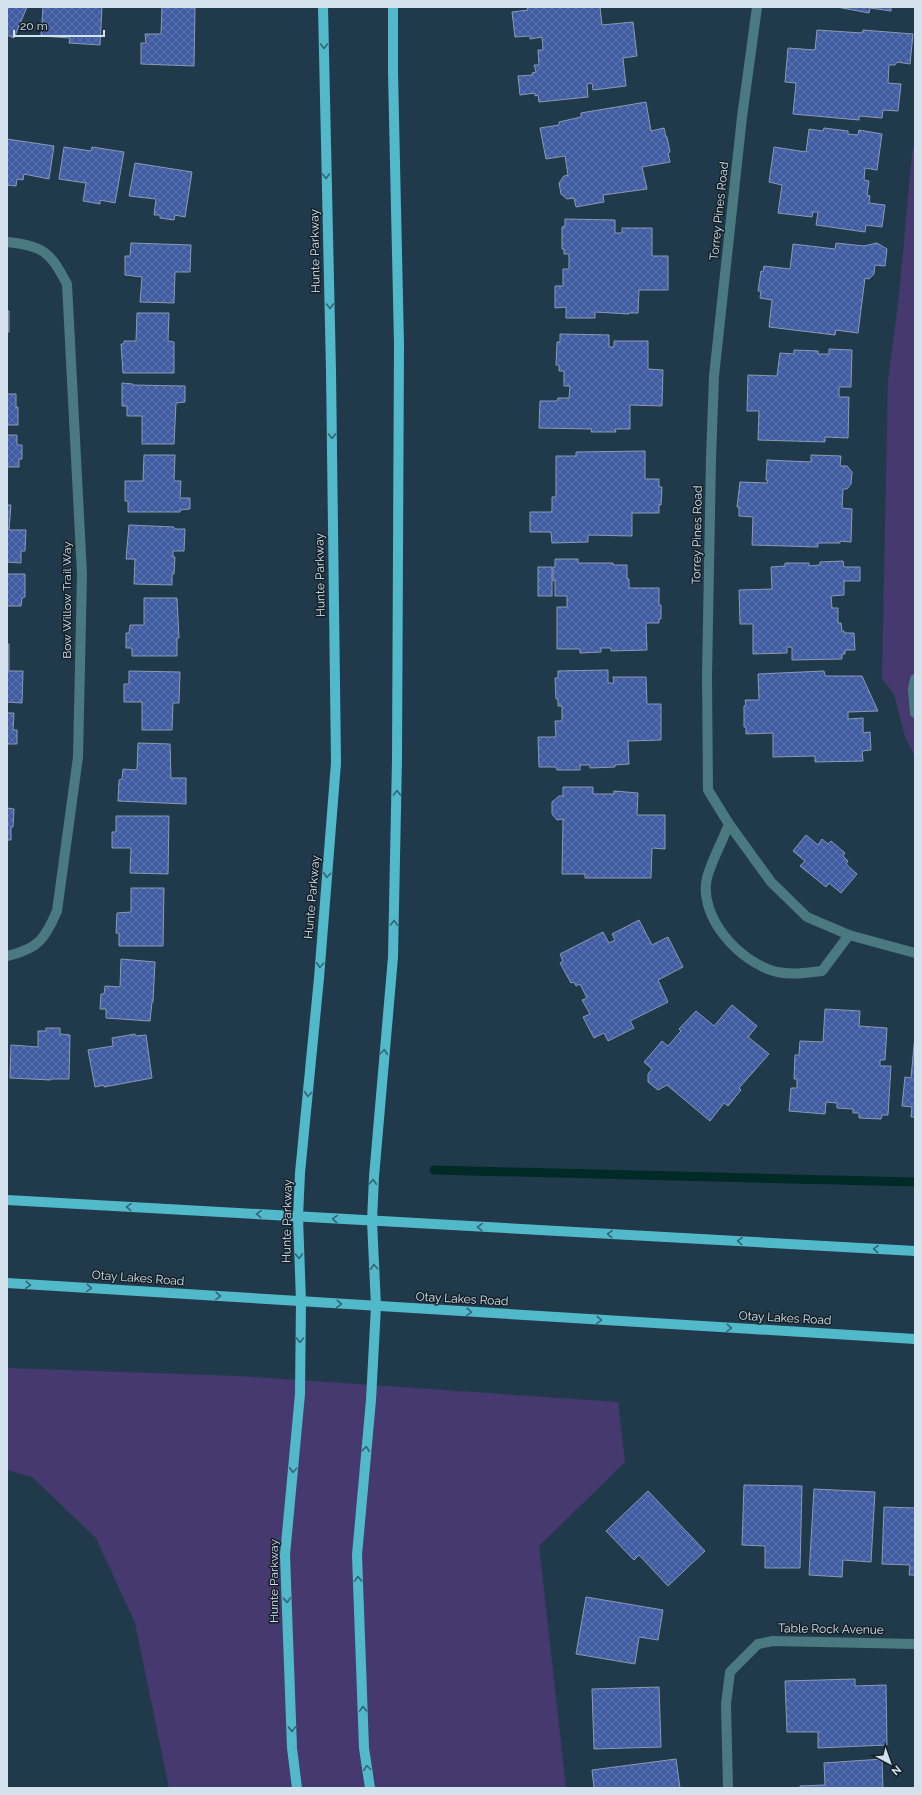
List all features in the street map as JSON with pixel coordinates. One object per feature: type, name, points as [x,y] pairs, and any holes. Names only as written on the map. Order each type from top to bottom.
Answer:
[{"type":"main road","name":"Hunte Parkway","points":[[297,1788],[292,1748],[285,1555],[300,1394],[298,1217],[336,763],[331,371],[323,7]]},
{"type":"main road","points":[[370,1788],[364,1748],[357,1555],[371,1400],[376,1306],[372,1221],[374,1165],[393,957],[397,759],[399,344],[393,7]]},
{"type":"main road","points":[[7,1200],[915,1251]]},
{"type":"main road","name":"Otay Lakes Road","points":[[7,1283],[915,1339]]},
{"type":"street","name":"Torrey Pines Road","points":[[756,7],[742,117],[714,376],[706,714],[708,790],[729,824],[771,882],[807,916],[849,935],[915,953]]},
{"type":"street","name":"Bow Willow Trail Way","points":[[7,242],[27,244],[46,252],[57,266],[67,284],[82,574],[78,757],[57,911],[47,933],[36,946],[7,956]]},
{"type":"street","points":[[915,679],[913,689],[915,712]]},
{"type":"street","points":[[729,824],[707,878],[706,904],[715,922],[739,952],[750,961],[776,972],[799,974],[822,971],[849,935]]},
{"type":"street","name":"Table Rock Avenue","points":[[728,1788],[726,1704],[730,1672],[758,1644],[773,1641],[915,1644]]},
{"type":"shaded area","points":[[915,140],[915,757],[905,737],[894,694],[882,679],[888,381],[899,296],[912,154]]},
{"type":"shaded area","points":[[7,1368],[238,1376],[618,1402],[625,1462],[539,1546],[566,1788],[169,1788],[135,1623],[96,1538],[32,1477],[7,1470]]},
{"type":"building","points":[[7,7],[27,7],[14,38],[7,35]]},
{"type":"building","points":[[43,7],[102,7],[100,45],[69,43],[70,38],[41,36]]},
{"type":"building","points":[[162,7],[195,8],[194,66],[141,64],[141,43],[146,43],[145,34],[161,34]]},
{"type":"building","points":[[527,7],[600,7],[602,25],[633,22],[637,56],[623,58],[626,86],[593,90],[592,83],[587,84],[588,97],[539,102],[538,95],[535,96],[535,93],[520,95],[518,76],[533,75],[532,73],[536,72],[534,65],[539,65],[538,50],[543,50],[542,37],[530,39],[530,36],[515,37],[512,12],[528,10]]},
{"type":"building","points":[[837,7],[891,7],[891,11],[870,8],[869,13]]},
{"type":"building","points":[[817,30],[862,33],[863,30],[913,34],[910,64],[897,62],[895,65],[889,65],[888,83],[901,84],[898,111],[883,110],[882,118],[859,116],[859,120],[793,114],[796,83],[785,82],[788,48],[815,50]]},
{"type":"building","points":[[646,102],[651,131],[664,128],[670,152],[668,153],[670,162],[642,167],[647,189],[603,195],[604,202],[576,207],[574,198],[567,199],[561,194],[559,183],[564,176],[568,175],[565,156],[546,159],[540,128],[559,125],[559,122],[581,117],[581,113]]},
{"type":"building","points":[[824,128],[848,131],[848,134],[858,135],[859,130],[882,134],[877,170],[865,168],[864,180],[869,181],[867,195],[870,196],[869,203],[885,205],[882,227],[866,225],[865,232],[816,225],[818,212],[813,212],[812,217],[778,213],[782,185],[769,182],[774,147],[806,152],[809,129],[823,131]]},
{"type":"building","points":[[7,139],[54,146],[49,179],[24,174],[23,180],[17,179],[16,186],[7,185]]},
{"type":"building","points":[[64,147],[91,151],[92,147],[124,152],[115,203],[100,200],[100,204],[83,201],[86,183],[59,179]]},
{"type":"building","points":[[135,163],[192,172],[185,217],[175,215],[174,220],[160,218],[160,215],[154,215],[156,199],[129,196]]},
{"type":"building","points":[[565,219],[615,220],[615,233],[622,233],[622,228],[652,228],[652,256],[668,256],[668,290],[639,290],[638,313],[628,313],[629,314],[595,312],[595,318],[566,318],[566,307],[555,308],[555,286],[563,286],[563,269],[569,269],[569,254],[564,254],[564,249],[562,249],[562,227],[565,226]]},
{"type":"building","points":[[131,243],[191,245],[190,272],[175,272],[174,303],[140,302],[142,277],[125,275],[125,256],[130,256]]},
{"type":"building","points":[[836,243],[864,246],[877,243],[887,249],[885,266],[875,265],[874,274],[869,279],[865,278],[858,333],[836,330],[835,335],[769,327],[772,300],[760,298],[761,291],[758,291],[761,271],[763,272],[764,266],[790,269],[793,244],[835,249]]},
{"type":"building","points":[[7,311],[9,311],[9,332],[7,332]]},
{"type":"building","points":[[137,313],[169,313],[168,341],[174,342],[174,373],[123,373],[121,344],[124,344],[124,341],[136,341]]},
{"type":"building","points":[[560,334],[609,335],[609,347],[614,347],[614,341],[648,341],[648,369],[663,370],[662,406],[630,405],[630,429],[615,429],[616,432],[591,432],[592,429],[539,428],[540,401],[557,401],[558,398],[569,398],[570,386],[564,386],[564,371],[559,371],[559,365],[556,365],[557,342],[560,342]]},
{"type":"building","points":[[829,349],[852,350],[851,387],[839,387],[839,397],[849,397],[848,438],[825,437],[825,442],[758,440],[759,411],[747,411],[748,375],[777,376],[780,353],[794,354],[794,350],[818,351],[818,354],[829,354]]},
{"type":"building","points":[[122,383],[133,384],[132,385],[185,386],[185,402],[176,403],[174,444],[142,444],[142,416],[127,416],[127,406],[122,406]]},
{"type":"building","points":[[7,394],[16,394],[18,425],[7,425]]},
{"type":"building","points":[[7,435],[17,435],[17,445],[22,445],[22,459],[19,459],[19,467],[7,467]]},
{"type":"building","points":[[645,451],[645,479],[659,479],[659,487],[662,487],[661,505],[659,504],[659,513],[632,513],[632,536],[588,535],[588,542],[552,543],[551,532],[530,532],[530,512],[551,512],[552,510],[552,497],[556,497],[556,456],[576,456],[576,452]]},
{"type":"building","points":[[144,455],[175,455],[174,481],[181,481],[180,498],[190,498],[190,509],[180,510],[180,512],[128,512],[128,501],[125,501],[125,481],[143,481]]},
{"type":"building","points":[[811,455],[841,456],[840,466],[847,466],[852,472],[851,484],[847,489],[843,489],[842,508],[852,509],[851,542],[840,541],[840,543],[818,543],[818,547],[752,545],[753,517],[739,516],[739,507],[737,507],[740,482],[767,483],[767,460],[811,462]]},
{"type":"building","points":[[7,505],[11,505],[9,530],[26,530],[25,551],[21,551],[21,563],[7,562]]},
{"type":"building","points":[[129,525],[174,527],[174,529],[185,529],[184,551],[173,551],[173,557],[175,557],[172,585],[134,584],[135,559],[126,559]]},
{"type":"building","points":[[555,559],[578,559],[578,563],[613,563],[613,565],[627,565],[627,579],[629,579],[629,588],[659,588],[661,619],[659,619],[659,623],[646,623],[647,650],[611,651],[611,648],[601,648],[601,652],[580,653],[580,649],[557,649],[557,607],[567,607],[567,596],[555,596],[553,567],[555,567]]},
{"type":"building","points":[[843,561],[844,567],[860,567],[860,581],[844,581],[844,595],[831,596],[832,608],[838,608],[838,623],[841,623],[842,631],[844,631],[844,633],[854,633],[855,650],[845,650],[845,654],[842,654],[842,659],[792,660],[792,647],[787,647],[787,653],[753,654],[753,624],[740,624],[739,590],[772,589],[771,567],[785,566],[785,563],[809,563],[809,566],[820,565],[820,562]]},
{"type":"building","points":[[538,567],[552,567],[552,596],[538,596]]},
{"type":"building","points":[[7,574],[25,574],[25,597],[22,598],[21,606],[7,606]]},
{"type":"building","points":[[144,598],[177,598],[179,638],[177,638],[177,656],[132,656],[132,648],[126,648],[126,633],[129,633],[130,625],[144,625]]},
{"type":"building","points":[[7,644],[9,644],[9,671],[23,671],[22,703],[7,702]]},
{"type":"building","points":[[608,670],[608,683],[614,683],[613,677],[646,677],[647,704],[661,704],[661,740],[628,741],[629,764],[615,765],[615,767],[590,768],[590,765],[580,765],[580,770],[557,770],[556,767],[539,767],[538,737],[556,737],[555,721],[562,721],[562,706],[558,706],[558,699],[556,699],[555,678],[558,678],[558,671]]},
{"type":"building","points":[[129,671],[180,672],[179,703],[173,703],[172,730],[142,730],[142,702],[124,702],[124,684],[129,684]]},
{"type":"building","points":[[824,671],[825,676],[862,676],[878,711],[848,712],[848,719],[863,718],[863,733],[870,732],[871,750],[862,751],[863,761],[815,762],[815,756],[773,757],[773,733],[746,734],[746,727],[744,727],[745,700],[759,700],[758,674]]},
{"type":"building","points":[[7,713],[14,713],[13,730],[17,730],[17,744],[7,744]]},
{"type":"building","points":[[138,743],[170,744],[171,778],[186,778],[186,804],[118,801],[119,780],[122,779],[123,769],[137,770]]},
{"type":"building","points":[[563,787],[593,787],[593,794],[614,794],[614,791],[638,793],[637,815],[665,815],[665,849],[652,848],[651,878],[585,878],[585,874],[562,874],[563,819],[557,820],[552,814],[552,802],[559,796],[563,796]]},
{"type":"building","points":[[7,808],[14,809],[13,827],[11,827],[11,840],[7,840]]},
{"type":"building","points":[[116,816],[169,816],[168,874],[130,873],[131,848],[112,848],[112,832],[116,832]]},
{"type":"building","points":[[806,835],[818,845],[822,839],[828,844],[831,841],[845,853],[843,856],[848,861],[846,864],[857,874],[841,893],[829,883],[826,887],[800,866],[805,861],[793,851]]},
{"type":"building","points":[[131,888],[164,888],[163,946],[119,946],[119,933],[116,933],[117,913],[131,912]]},
{"type":"building","points":[[639,920],[652,945],[668,937],[683,967],[658,980],[668,1002],[630,1021],[634,1028],[608,1041],[604,1033],[594,1038],[583,1017],[590,1014],[582,1000],[587,998],[580,984],[576,986],[574,982],[571,983],[560,963],[563,961],[560,954],[603,932],[609,943],[615,940],[612,934]]},
{"type":"building","points":[[121,959],[155,962],[153,1002],[150,1021],[106,1018],[106,1009],[100,1009],[101,994],[104,994],[105,986],[120,987]]},
{"type":"building","points":[[732,1005],[757,1026],[748,1037],[769,1054],[739,1088],[741,1090],[728,1106],[724,1103],[710,1121],[667,1085],[658,1090],[648,1082],[648,1074],[652,1069],[644,1062],[662,1041],[668,1046],[681,1031],[679,1029],[696,1011],[714,1026]]},
{"type":"building","points":[[825,1009],[860,1011],[859,1026],[887,1028],[885,1060],[880,1060],[880,1066],[891,1066],[888,1115],[882,1115],[881,1119],[859,1118],[859,1113],[853,1113],[853,1109],[837,1108],[837,1103],[826,1102],[825,1114],[789,1111],[791,1088],[797,1088],[797,1079],[794,1079],[795,1055],[799,1055],[800,1041],[823,1042]]},
{"type":"building","points":[[46,1028],[60,1028],[60,1034],[70,1035],[69,1079],[51,1080],[10,1078],[11,1045],[38,1047],[38,1031],[46,1031]]},
{"type":"building","points":[[135,1034],[135,1036],[146,1035],[152,1078],[104,1087],[104,1085],[95,1087],[88,1050],[113,1046],[112,1038]]},
{"type":"building","points":[[915,1035],[915,1117],[911,1117],[912,1107],[902,1106],[905,1077],[911,1078]]},
{"type":"building","points":[[744,1485],[802,1486],[800,1568],[765,1568],[765,1546],[742,1545]]},
{"type":"building","points":[[814,1489],[875,1492],[871,1562],[843,1560],[842,1577],[809,1575]]},
{"type":"building","points":[[648,1491],[705,1551],[668,1586],[639,1555],[634,1560],[606,1531]]},
{"type":"building","points":[[884,1507],[915,1508],[915,1575],[909,1575],[910,1565],[882,1564]]},
{"type":"building","points":[[586,1597],[663,1610],[658,1640],[639,1637],[635,1664],[576,1654]]},
{"type":"building","points":[[855,1679],[855,1686],[886,1685],[887,1745],[818,1748],[818,1732],[787,1732],[785,1681]]},
{"type":"building","points":[[659,1687],[661,1747],[594,1749],[592,1689]]},
{"type":"building","points":[[676,1759],[680,1788],[594,1788],[592,1770]]},
{"type":"building","points":[[882,1759],[883,1788],[800,1788],[800,1786],[825,1785],[824,1763]]},
{"type":"waterway","points":[[434,1170],[915,1182]]}]
